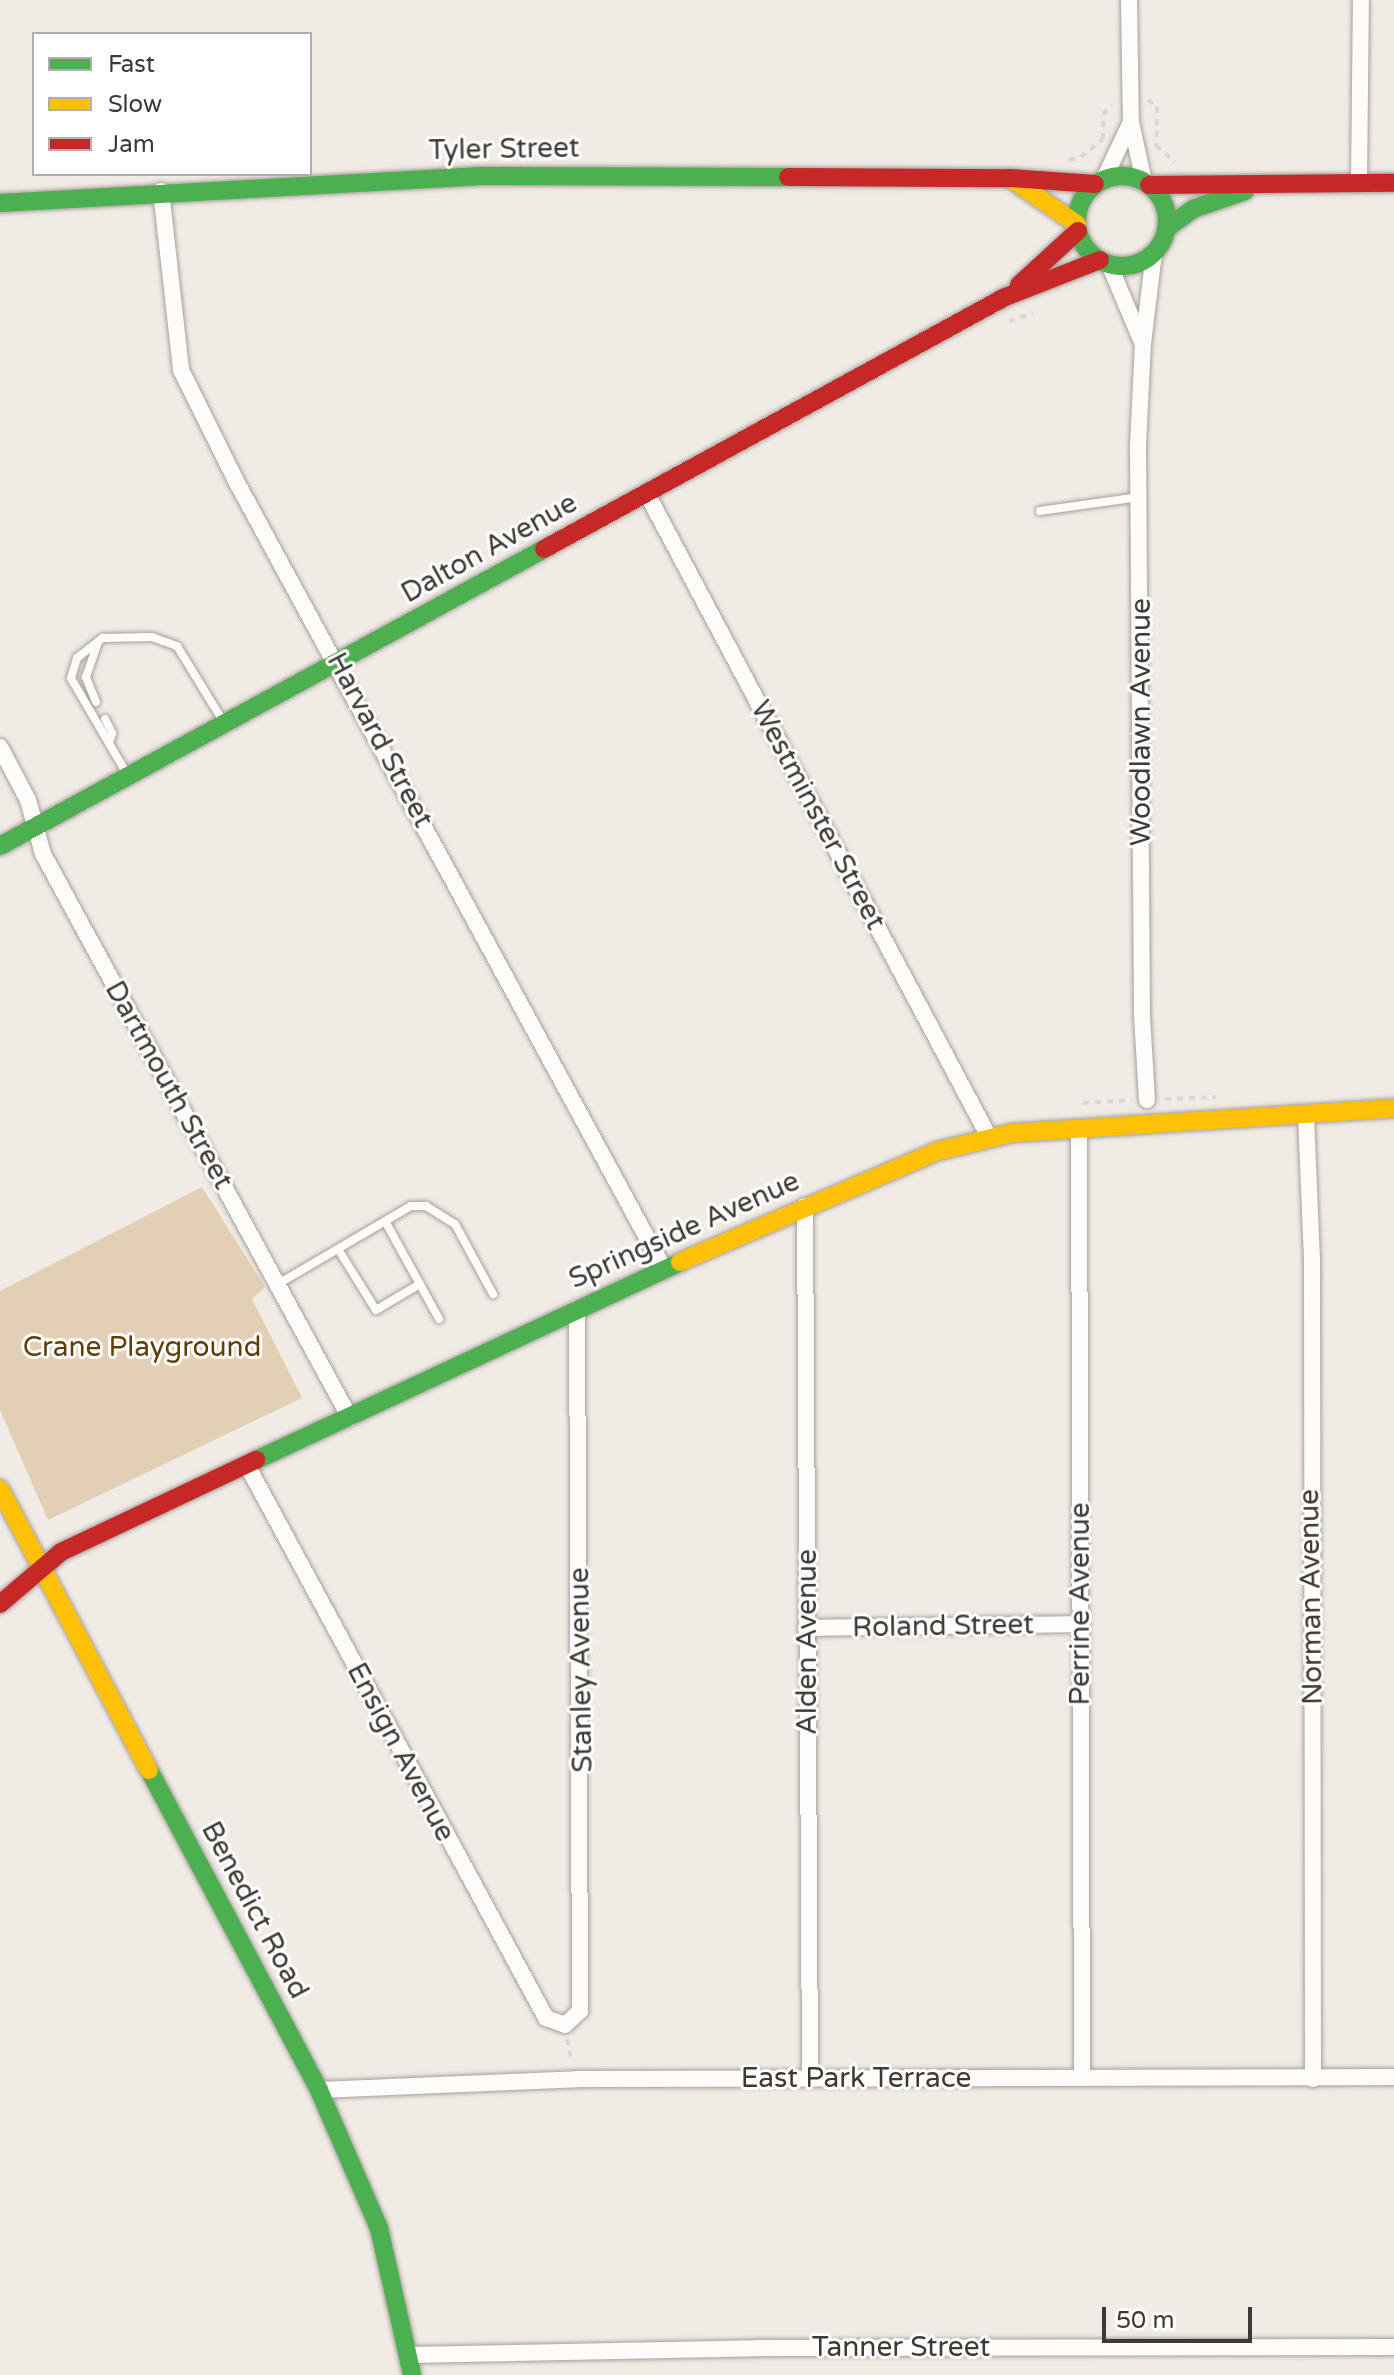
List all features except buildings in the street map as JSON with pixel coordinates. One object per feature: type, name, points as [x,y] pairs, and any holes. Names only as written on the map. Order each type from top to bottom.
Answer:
[{"type":"street","points":[[1129,0],[1131,122],[1146,181],[1165,204],[1167,228]]},
{"type":"street","points":[[1359,183],[1361,0]]},
{"type":"street","points":[[1078,228],[1078,209],[1100,182],[1131,122]]},
{"type":"street","name":"Tyler Street","points":[[0,203],[161,191],[477,176],[1010,178],[1100,182]]},
{"type":"street","points":[[1010,178],[1078,228],[1104,262],[1133,265],[1154,253],[1167,228],[1193,209],[1267,183]]},
{"type":"street","points":[[1100,182],[1394,183]]},
{"type":"street","name":"Harvard Street","points":[[161,191],[181,370],[236,481],[338,662],[664,1269]]},
{"type":"street","name":"Dalton Avenue","points":[[1005,297],[1078,228]]},
{"type":"street","name":"Woodlawn Avenue","points":[[1147,1100],[1142,1015],[1140,497],[1143,344],[1154,253]]},
{"type":"street","name":"Dalton Avenue","points":[[0,846],[1005,297],[1104,262]]},
{"type":"street","name":"Woodlawn Avenue","points":[[1104,262],[1143,344]]},
{"type":"street","name":"Westminster Street","points":[[647,494],[989,1137]]},
{"type":"street","name":"Dartmouth Street","points":[[0,747],[37,826],[43,854],[350,1418]]},
{"type":"street","name":"Springside Avenue","points":[[0,1604],[42,1565],[577,1309],[805,1206],[925,1156],[989,1137],[1394,1108]]},
{"type":"street","name":"Norman Avenue","points":[[1306,1116],[1312,1260],[1313,2079]]},
{"type":"street","name":"Perrine Avenue","points":[[1079,1130],[1082,2078]]},
{"type":"street","name":"Alden Avenue","points":[[805,1206],[810,2077]]},
{"type":"street","name":"Stanley Avenue","points":[[565,2025],[580,2011],[577,1309]]},
{"type":"street","name":"Ensign Avenue","points":[[248,1467],[546,2018],[565,2025]]},
{"type":"street","name":"Benedict Road","points":[[0,1489],[319,2090],[379,2228],[412,2375]]},
{"type":"street","name":"Roland Street","points":[[806,1628],[1080,1624]]},
{"type":"street","name":"East Park Terrace","points":[[319,2090],[441,2081],[575,2079],[1394,2077]]},
{"type":"street","name":"Tanner Street","points":[[409,2355],[773,2348],[1394,2347]]},
{"type":"lane","points":[[1040,511],[1140,497]]},
{"type":"lane","points":[[128,776],[71,678],[77,658],[98,642],[131,636],[177,646],[224,722]]},
{"type":"lane","points":[[96,702],[86,677],[98,642]]},
{"type":"lane","points":[[105,719],[112,733],[109,743]]},
{"type":"lane","points":[[277,1284],[411,1206],[443,1215],[455,1224],[493,1294]]},
{"type":"lane","points":[[385,1221],[439,1319]]},
{"type":"lane","points":[[338,1249],[376,1310],[420,1284]]},
{"type":"path","points":[[1055,163],[1081,157],[1103,139]]},
{"type":"path","points":[[1156,146],[1185,167]]},
{"type":"path","points":[[565,2025],[575,2079]]},
{"type":"green space","name":"Crane Playground","points":[[202,1187],[265,1287],[252,1299],[302,1398],[48,1520],[0,1410],[0,1291]]},
{"type":"traffic: fast","points":[[0,203],[477,176],[788,177]]},
{"type":"traffic: fast","points":[[1122,176],[1139,179],[1154,189],[1164,204],[1167,221],[1164,238],[1154,253],[1139,263],[1122,266],[1105,263],[1090,253],[1080,238],[1077,221],[1080,204],[1090,189],[1105,179],[1122,176]]},
{"type":"traffic: fast","points":[[1167,228],[1193,209],[1245,191]]},
{"type":"traffic: fast","points":[[0,846],[544,549]]},
{"type":"traffic: fast","points":[[256,1460],[680,1262]]},
{"type":"traffic: fast","points":[[149,1770],[319,2090],[379,2228],[412,2375]]},
{"type":"traffic: slow","points":[[1011,179],[1077,224]]},
{"type":"traffic: slow","points":[[680,1262],[938,1151],[1012,1133],[1394,1108]]},
{"type":"traffic: slow","points":[[0,1489],[149,1770]]},
{"type":"traffic: jam","points":[[788,177],[1010,178],[1095,184]]},
{"type":"traffic: jam","points":[[1149,185],[1394,183]]},
{"type":"traffic: jam","points":[[1019,285],[1078,231]]},
{"type":"traffic: jam","points":[[544,549],[1005,297],[1100,260]]},
{"type":"traffic: jam","points":[[0,1604],[61,1552],[256,1460]]}]
